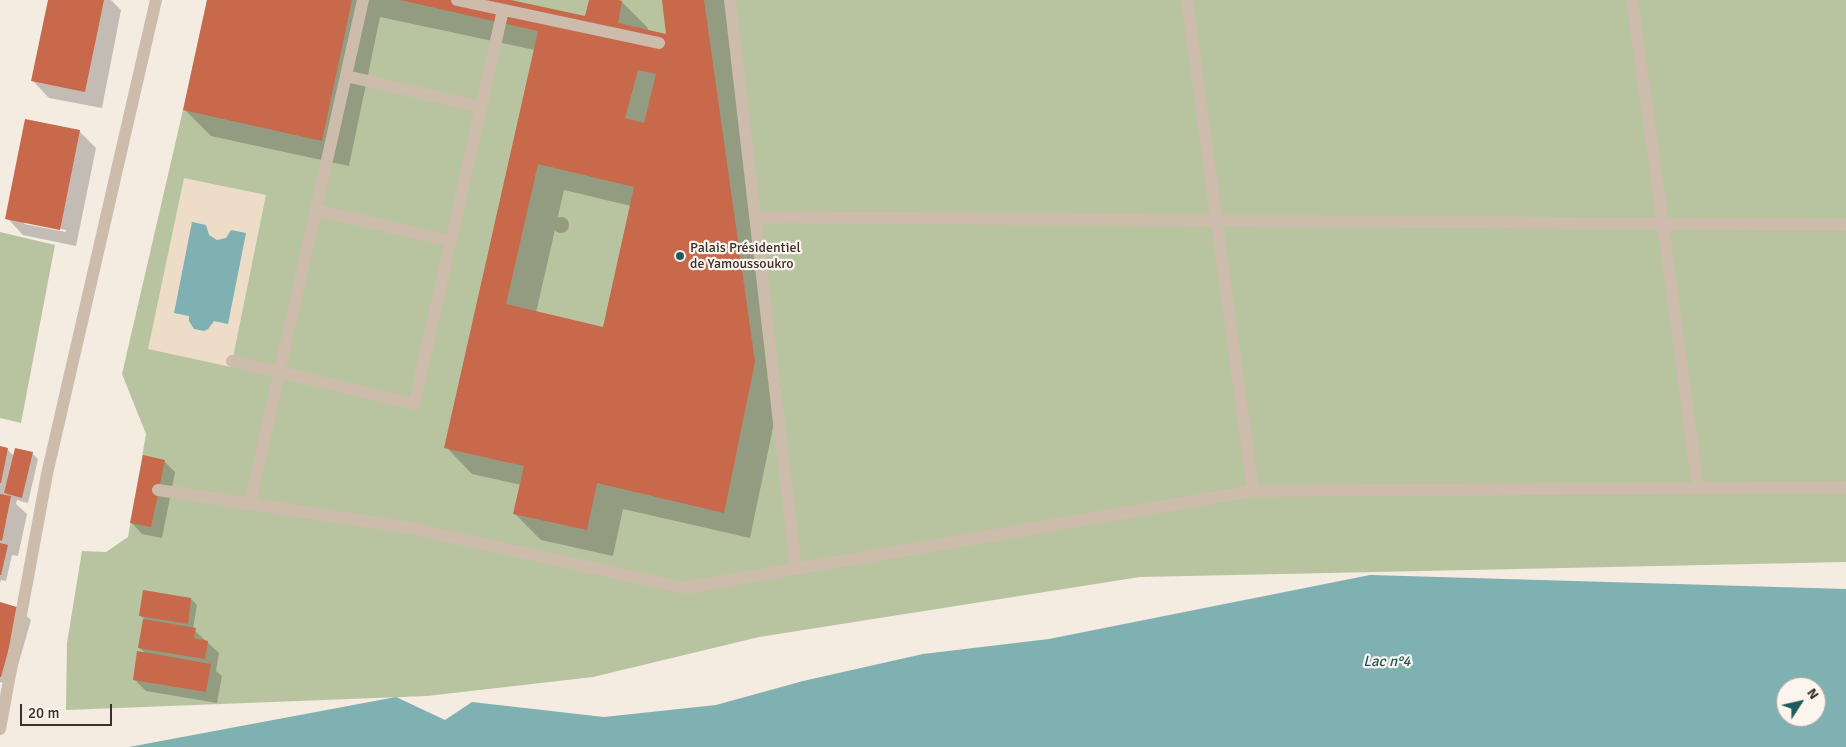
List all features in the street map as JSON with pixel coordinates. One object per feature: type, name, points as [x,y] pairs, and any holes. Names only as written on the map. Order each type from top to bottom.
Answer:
[{"type":"street","points":[[0,729],[46,474],[156,0]]},
{"type":"street","points":[[250,503],[363,0]]},
{"type":"street","points":[[457,0],[659,43]]},
{"type":"street","points":[[730,0],[796,569]]},
{"type":"street","points":[[1187,0],[1253,491]]},
{"type":"street","points":[[1632,0],[1698,488]]},
{"type":"street","points":[[232,361],[414,404],[502,10]]},
{"type":"street","points":[[346,76],[480,107]]},
{"type":"street","points":[[316,210],[450,241]]},
{"type":"street","points":[[755,217],[1846,225]]},
{"type":"street","points":[[158,490],[410,528],[684,588],[1253,491],[1846,487]]},
{"type":"green space","points":[[207,0],[1846,0],[1846,562],[1140,577],[759,637],[593,677],[427,696],[66,710],[67,643],[82,551],[106,552],[128,537],[146,434],[122,374]]},
{"type":"green space","points":[[0,232],[55,245],[21,423],[0,418]]},
{"type":"shaded area","points":[[184,178],[266,195],[231,367],[148,349]]},
{"type":"water","points":[[192,222],[206,225],[209,235],[217,240],[226,238],[231,230],[246,233],[228,324],[214,321],[204,331],[194,329],[189,321],[189,316],[174,313]]},
{"type":"water","name":"Lac n°4","points":[[1370,575],[1846,589],[1846,747],[129,747],[396,697],[445,720],[472,702],[604,717],[716,705],[803,681],[923,654],[1049,639]]},
{"type":"building","points":[[48,0],[104,0],[85,92],[31,81]]},
{"type":"building","points":[[207,0],[352,0],[322,141],[183,110]]},
{"type":"building","name":"Palais Présidentiel de Yamoussoukro","points":[[400,0],[511,0],[585,16],[589,0],[619,0],[622,1],[618,23],[666,34],[662,0],[704,0],[755,362],[724,513],[597,483],[587,530],[513,514],[524,466],[444,448],[538,31]],"holes":[[[638,70],[656,74],[644,123],[625,118]],[[538,164],[634,187],[603,327],[506,304]]]},
{"type":"building","points":[[25,119],[80,130],[60,230],[5,219]]},
{"type":"building","points":[[0,446],[8,448],[1,483],[0,483]]},
{"type":"building","points":[[15,448],[33,452],[22,498],[4,493]]},
{"type":"building","points":[[143,455],[165,460],[151,527],[130,523]]},
{"type":"building","points":[[0,494],[11,496],[2,541],[0,540]]},
{"type":"building","points":[[0,543],[8,545],[1,575],[0,575]]},
{"type":"building","points":[[143,590],[191,598],[188,624],[139,616]]},
{"type":"building","points":[[0,602],[20,608],[1,677],[0,677]]},
{"type":"building","points":[[143,619],[196,628],[194,638],[208,641],[205,659],[138,648]]},
{"type":"building","points":[[137,651],[211,664],[206,692],[133,680]]},
{"type":"place","name":"Palais Présidentiel de Yamoussoukro","points":[[680,256]]}]
